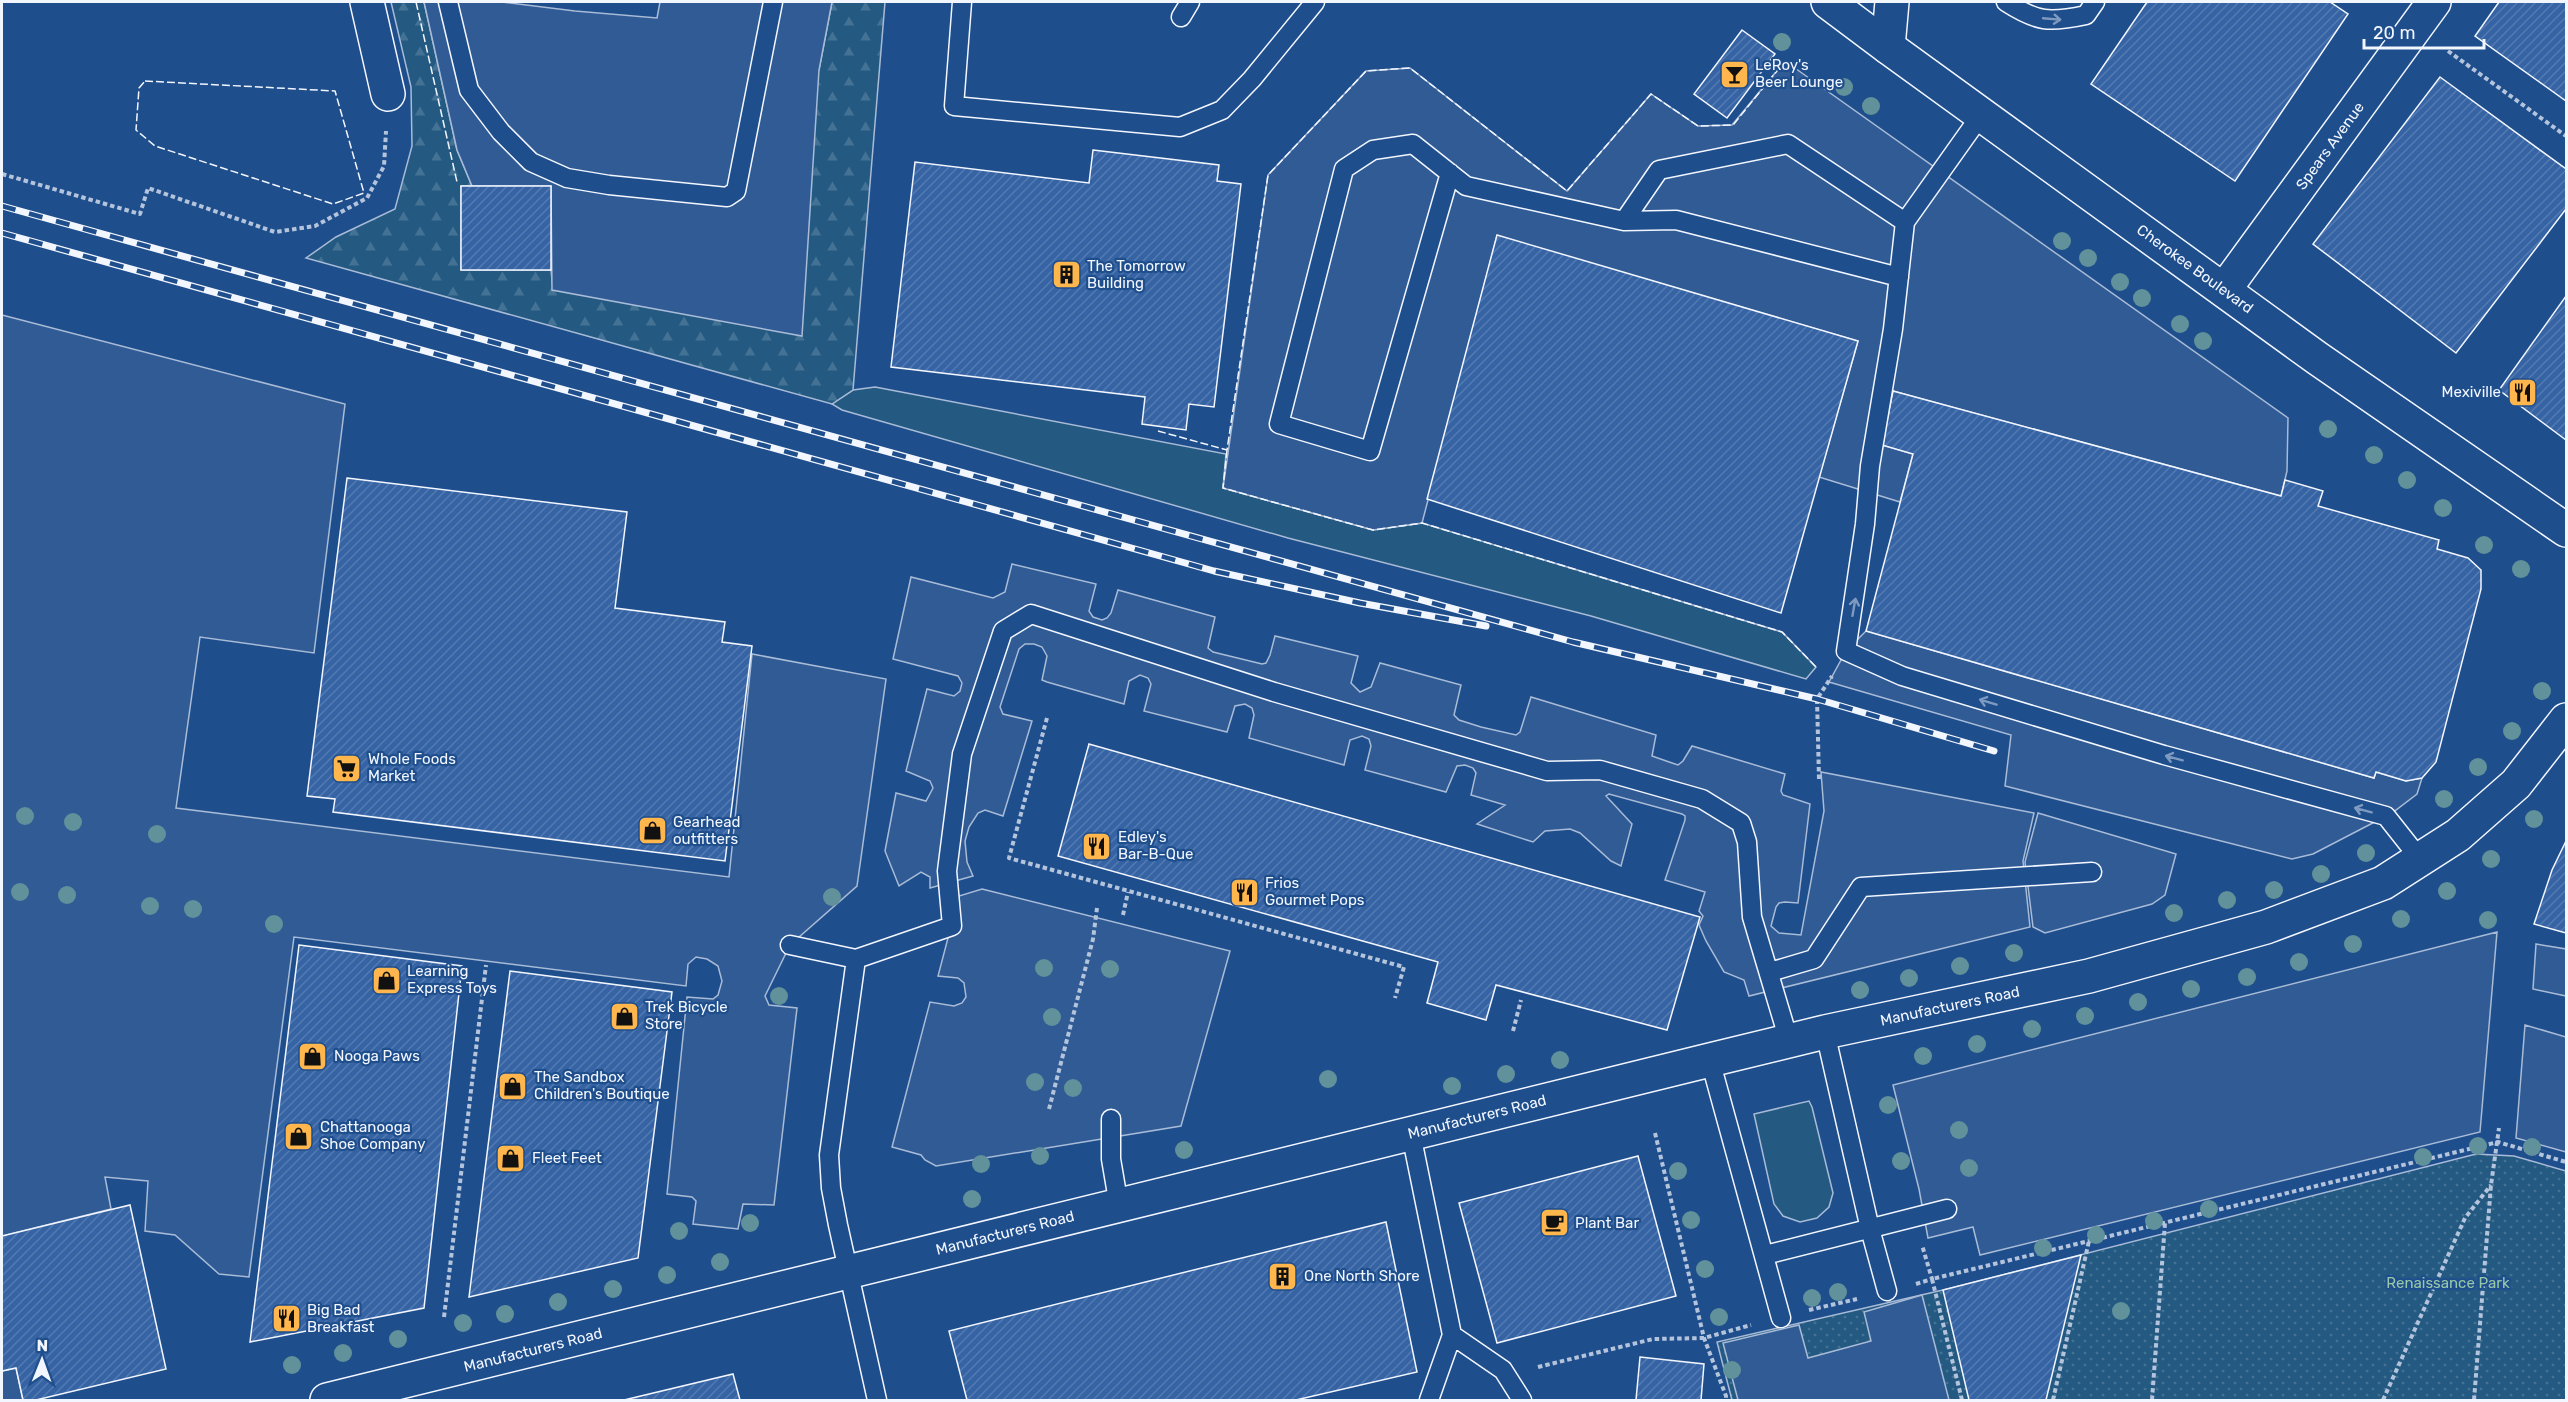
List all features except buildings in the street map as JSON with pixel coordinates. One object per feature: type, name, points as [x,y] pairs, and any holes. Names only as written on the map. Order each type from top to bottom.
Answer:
[{"type":"main road","points":[[367,2],[388,94]]},
{"type":"main road","name":"Cherokee Boulevard","points":[[1828,2],[2349,380],[2566,530]]},
{"type":"main road","points":[[1888,47],[1892,2]]},
{"type":"main road","name":"Spears Avenue","points":[[2224,290],[2434,2]]},
{"type":"main road","name":"Manufacturers Road","points":[[327,1401],[1825,1032],[2089,976],[2266,927],[2383,883],[2458,835],[2517,784],[2566,720]]},
{"type":"lane","points":[[448,2],[469,90],[501,132],[531,162],[567,178],[588,182],[727,197],[736,191],[773,2]]},
{"type":"lane","points":[[962,2],[954,106],[1180,128],[1222,110],[1252,79],[1315,2]]},
{"type":"lane","points":[[2006,2],[2027,16],[2056,22],[2086,15],[2095,2]]},
{"type":"lane","points":[[1981,115],[1905,222],[1893,329],[1870,466],[1855,601],[1846,651],[1914,680],[2164,755],[2386,816],[2420,860]]},
{"type":"lane","points":[[1450,173],[1370,452],[1279,424],[1344,169],[1373,150],[1413,144],[1450,173],[1466,186],[1624,221],[1676,220],[1899,277]]},
{"type":"lane","points":[[1624,221],[1659,170],[1788,144],[1905,222]]},
{"type":"lane","points":[[790,945],[856,959],[952,926],[947,871],[962,754],[1003,631],[1031,614],[1274,692],[1547,771],[1600,770],[1702,799],[1741,823],[1747,842],[1752,917],[1789,1041]]},
{"type":"lane","points":[[1770,972],[1814,959],[1861,887],[2092,873]]},
{"type":"lane","points":[[856,959],[830,1155],[834,1207],[878,1401]]},
{"type":"lane","points":[[1825,1032],[1870,1229],[1887,1291]]},
{"type":"lane","points":[[1710,1060],[1781,1318]]},
{"type":"lane","points":[[1111,1119],[1111,1159],[1119,1206]]},
{"type":"lane","points":[[1411,1134],[1452,1335],[1429,1401]]},
{"type":"lane","points":[[1765,1255],[1947,1209]]},
{"type":"lane","points":[[1452,1335],[1503,1370],[1522,1401]]},
{"type":"path","points":[[2448,51],[2566,136]]},
{"type":"path","points":[[2,174],[140,214],[148,189],[275,232],[315,226],[367,198],[384,166],[388,94]]},
{"type":"path","points":[[1819,779],[1817,699],[1846,651]]},
{"type":"path","points":[[1047,718],[1009,858],[1404,967],[1395,998]]},
{"type":"path","points":[[1123,915],[1128,892]]},
{"type":"path","points":[[1049,1109],[1092,939],[1097,908]]},
{"type":"path","points":[[444,1317],[486,965]]},
{"type":"path","points":[[1513,1031],[1521,1000]]},
{"type":"path","points":[[2474,1401],[2491,1185],[2499,1128]]},
{"type":"path","points":[[1655,1133],[1704,1338],[1727,1399]]},
{"type":"path","points":[[1909,1286],[2498,1142],[2566,1162]]},
{"type":"path","points":[[2383,1401],[2465,1218],[2491,1185]]},
{"type":"path","points":[[2152,1401],[2165,1222]]},
{"type":"path","points":[[2053,1401],[2089,1241]]},
{"type":"path","points":[[1922,1242],[1962,1401]]},
{"type":"path","points":[[1799,1312],[1858,1299]]},
{"type":"path","points":[[1507,1375],[1653,1339],[1704,1338],[1751,1325]]},
{"type":"green space","points":[[391,2],[424,2],[457,150],[472,186],[461,186],[461,270],[551,270],[553,290],[819,70],[832,2],[885,2],[853,390],[832,404],[306,258],[336,237],[395,209],[412,146],[411,87]]},
{"type":"green space","points":[[875,387],[1226,454],[1223,488],[1373,530],[1422,523],[1782,632],[1816,667],[1806,679],[1591,616],[1288,538],[842,410],[832,404],[853,390]]},
{"type":"green space","points":[[1809,1101],[1833,1193],[1829,1207],[1817,1218],[1800,1222],[1783,1216],[1774,1204],[1754,1114]]},
{"type":"green space","name":"Renaissance Park","points":[[2476,1154],[2514,1156],[2566,1171],[2566,1400],[1732,1400],[1717,1342],[1943,1290]]},
{"type":"shaded area","points":[[424,2],[502,2],[657,18],[660,2],[832,2],[819,70],[802,336],[552,290],[551,186],[472,186],[457,150]]},
{"type":"shaded area","points":[[1785,61],[2288,418],[2287,471],[2281,496],[1893,391],[1882,445],[1913,454],[1900,502],[1819,477],[1858,341],[1497,236],[1422,523],[1373,530],[1223,488],[1268,175],[1366,71],[1410,68],[1567,191],[1651,94],[1698,126],[1732,125]]},
{"type":"shaded area","points":[[2,315],[345,404],[314,653],[200,637],[176,808],[729,877],[752,654],[886,679],[857,886],[790,945],[765,996],[769,1005],[797,1008],[774,1205],[743,1204],[738,1229],[693,1224],[696,1201],[692,1197],[667,1194],[687,997],[713,999],[718,995],[722,981],[718,966],[707,959],[696,957],[688,964],[686,986],[294,937],[249,1277],[219,1274],[175,1235],[145,1231],[148,1181],[105,1177],[111,1209],[2,1236]]},
{"type":"shaded area","points":[[1012,564],[1096,584],[1089,611],[1093,617],[1102,620],[1111,613],[1118,590],[1215,617],[1208,648],[1213,652],[1266,663],[1275,636],[1358,656],[1351,683],[1360,692],[1371,687],[1380,663],[1461,685],[1454,715],[1459,720],[1481,727],[1516,735],[1520,732],[1531,697],[1656,735],[1652,756],[1678,765],[1692,746],[1785,774],[1781,791],[1783,795],[1810,804],[1798,903],[1779,903],[1776,907],[1771,926],[1779,933],[1801,935],[1824,811],[1821,772],[2034,813],[2023,861],[2030,927],[1749,996],[1744,980],[1724,972],[1699,925],[1703,916],[1699,911],[1705,892],[1665,880],[1685,820],[1682,814],[1609,794],[1606,796],[1632,824],[1621,866],[1611,861],[1580,833],[1570,829],[1545,831],[1533,842],[1477,824],[1505,805],[1471,795],[1476,773],[1473,768],[1465,765],[1457,766],[1446,792],[1365,770],[1371,746],[1369,739],[1362,736],[1350,740],[1344,765],[1249,738],[1254,715],[1252,708],[1245,704],[1235,706],[1227,732],[1144,711],[1151,684],[1148,678],[1140,675],[1129,681],[1124,704],[1047,682],[1042,680],[1047,656],[1042,647],[1034,644],[1025,644],[1019,649],[1000,707],[1003,714],[1032,721],[1003,816],[985,810],[978,813],[969,827],[965,841],[967,862],[973,876],[930,888],[930,877],[921,872],[899,886],[885,851],[896,793],[926,801],[933,788],[930,781],[906,771],[927,689],[954,696],[960,691],[962,683],[958,676],[893,659],[911,577],[993,598],[1005,592]]},
{"type":"shaded area","points":[[1866,631],[2374,778],[2376,772],[2406,781],[2422,778],[2417,794],[2392,813],[2313,854],[2292,859],[2005,786],[2011,735],[1829,682],[1846,651]]},
{"type":"shaded area","points":[[2038,813],[2176,854],[2165,895],[2152,904],[2045,933],[2033,927],[2025,862]]},
{"type":"shaded area","points":[[982,889],[1230,951],[1181,1126],[936,1166],[921,1155],[892,1147],[930,1002],[954,1006],[962,1003],[966,997],[964,983],[958,978],[938,976],[959,896]]},
{"type":"shaded area","points":[[2497,932],[2480,1132],[1980,1255],[1973,1227],[1928,1238],[1919,1189],[1893,1085]]},
{"type":"shaded area","points":[[2536,944],[2566,949],[2566,996],[2533,989]]},
{"type":"shaded area","points":[[2525,1025],[2566,1037],[2566,1152],[2516,1138]]},
{"type":"shaded area","points":[[1922,1295],[1949,1400],[1738,1400],[1723,1343],[1799,1325],[1808,1358],[1871,1341],[1864,1312]]},
{"type":"shaded area","points":[[16,1368],[23,1400],[2,1400],[2,1371]]},
{"type":"railway","points":[[2,206],[1573,642],[1817,699],[1994,751]]},
{"type":"railway","points":[[2,233],[1214,571],[1360,603],[1486,626]]},
{"type":"fence","points":[[416,2],[457,182]]},
{"type":"fence","points":[[1158,431],[1227,450],[1268,175],[1366,71],[1410,68],[1567,191],[1651,94],[1698,126],[1733,125],[1785,61]]},
{"type":"fence","points":[[145,81],[335,91],[364,193],[333,204],[155,146],[136,130],[139,88],[145,81]]},
{"type":"fence","points":[[1227,450],[1223,488],[1373,530],[1422,523],[1782,632],[1816,667]]},
{"type":"place","name":"LeRoy's Beer Lounge","points":[[1734,74]]},
{"type":"place","name":"The Tomorrow Building","points":[[1066,275]]},
{"type":"place","name":"Mexiville","points":[[2522,392]]},
{"type":"place","name":"Whole Foods Market","points":[[347,768]]},
{"type":"place","name":"Gearhead outfitters","points":[[652,831]]},
{"type":"place","name":"Edley's Bar-B-Que","points":[[1097,846]]},
{"type":"place","name":"Frios Gourmet Pops","points":[[1244,892]]},
{"type":"place","name":"Learning Express Toys","points":[[386,980]]},
{"type":"place","name":"Trek Bicycle Store","points":[[624,1016]]},
{"type":"place","name":"Nooga Paws","points":[[313,1056]]},
{"type":"place","name":"The Sandbox Children's Boutique","points":[[513,1086]]},
{"type":"place","name":"Chattanooga Shoe Company","points":[[299,1136]]},
{"type":"place","name":"Fleet Feet","points":[[511,1158]]},
{"type":"place","name":"Plant Bar","points":[[1554,1223]]},
{"type":"place","name":"One North Shore","points":[[1283,1276]]},
{"type":"place","name":"Big Bad Breakfast","points":[[286,1319]]}]
